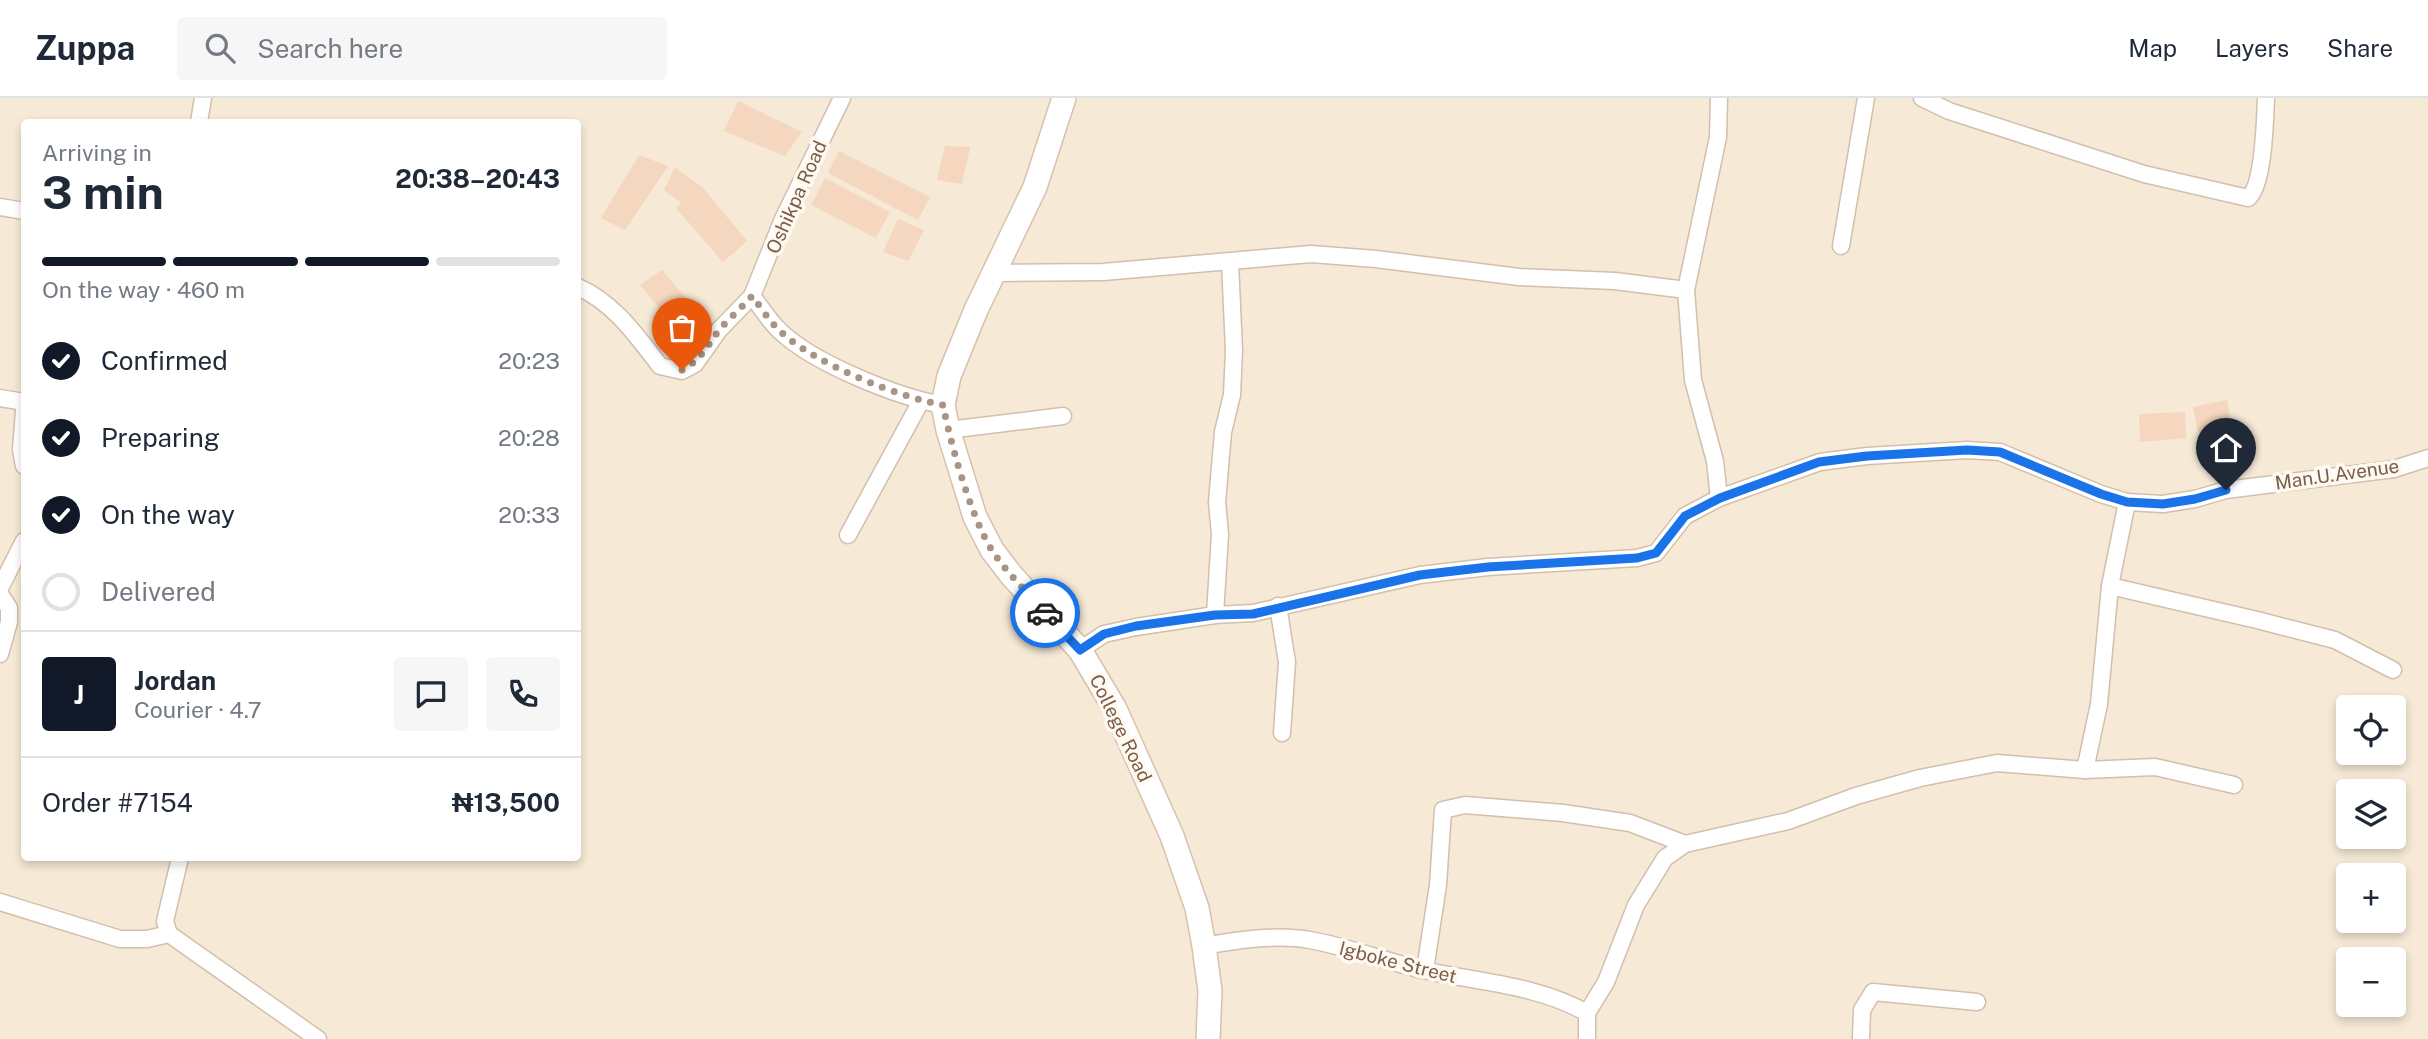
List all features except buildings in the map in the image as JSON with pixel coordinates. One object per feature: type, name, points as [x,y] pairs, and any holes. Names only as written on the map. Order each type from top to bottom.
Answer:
[{"type":"main road","name":"College Road","points":[[1064,98],[1035,187],[976,310],[954,365],[932,403],[948,430],[975,517],[992,550],[1012,576],[1080,650],[1115,709],[1172,836],[1197,908],[1204,946],[1210,992],[1208,1039]]},
{"type":"street","points":[[200,119],[204,98]]},
{"type":"street","name":"Oshikpa Road","points":[[752,296],[783,219],[842,98]]},
{"type":"street","points":[[1719,98],[1718,137],[1686,290],[1693,380],[1715,461],[1720,498]]},
{"type":"street","points":[[1841,246],[1866,98]]},
{"type":"street","points":[[1922,98],[1949,111],[2144,174],[2248,198],[2255,190],[2265,137],[2266,98]]},
{"type":"street","points":[[0,207],[21,210]]},
{"type":"street","points":[[996,272],[1103,272],[1311,254],[1519,277],[1615,281],[1686,290]]},
{"type":"street","points":[[1215,615],[1220,534],[1217,502],[1223,432],[1232,395],[1234,351],[1230,262]]},
{"type":"street","points":[[581,289],[606,303],[628,324],[660,366],[682,370],[695,363],[719,330],[752,296],[779,331],[811,353],[868,381],[932,403],[848,536]]},
{"type":"street","points":[[0,398],[21,401]]},
{"type":"street","points":[[948,430],[1063,416]]},
{"type":"street","name":"Man.U.Avenue","points":[[1080,650],[1104,634],[1136,626],[1215,615],[1253,614],[1420,575],[1488,567],[1637,558],[1656,553],[1685,516],[1720,498],[1819,462],[1867,456],[1967,450],[2000,452],[2101,494],[2127,502],[2163,504],[2226,490],[2394,469],[2428,458]]},
{"type":"street","points":[[2084,770],[2099,704],[2110,586],[2127,502]]},
{"type":"street","points":[[0,589],[21,547]]},
{"type":"street","points":[[2110,586],[2335,640],[2393,670]]},
{"type":"street","points":[[0,594],[9,608],[9,622],[0,654]]},
{"type":"street","points":[[1278,607],[1287,662],[1282,733]]},
{"type":"street","points":[[1587,1039],[1587,1013],[1606,982],[1636,905],[1665,859],[1685,844],[1788,821],[1895,785],[1997,763],[2084,770],[2155,767],[2234,785]]},
{"type":"street","points":[[1424,970],[1438,885],[1443,810],[1465,805],[1563,813],[1630,823],[1685,844]]},
{"type":"street","points":[[179,861],[165,921],[174,938],[318,1039]]},
{"type":"street","points":[[0,902],[120,939],[174,938]]},
{"type":"street","name":"Igboke Street","points":[[1204,946],[1231,941],[1309,940],[1424,970],[1535,992],[1568,1002],[1587,1013]]},
{"type":"street","points":[[1861,1039],[1862,1010],[1873,992],[1977,1002]]},
{"type":"shaded area","points":[[0,98],[2428,98],[2428,1039],[0,1039]]},
{"type":"way so far","points":[[682,370],[695,363],[719,330],[752,296],[779,331],[811,353],[868,381],[921,401],[943,405],[975,517],[992,550],[1045,613]]},
{"type":"route","points":[[1045,613],[1080,650],[1104,634],[1136,626],[1215,615],[1253,614],[1420,575],[1488,567],[1637,558],[1656,553],[1685,516],[1720,498],[1819,462],[1867,456],[1967,450],[2000,452],[2127,502],[2163,504],[2226,490]]}]
